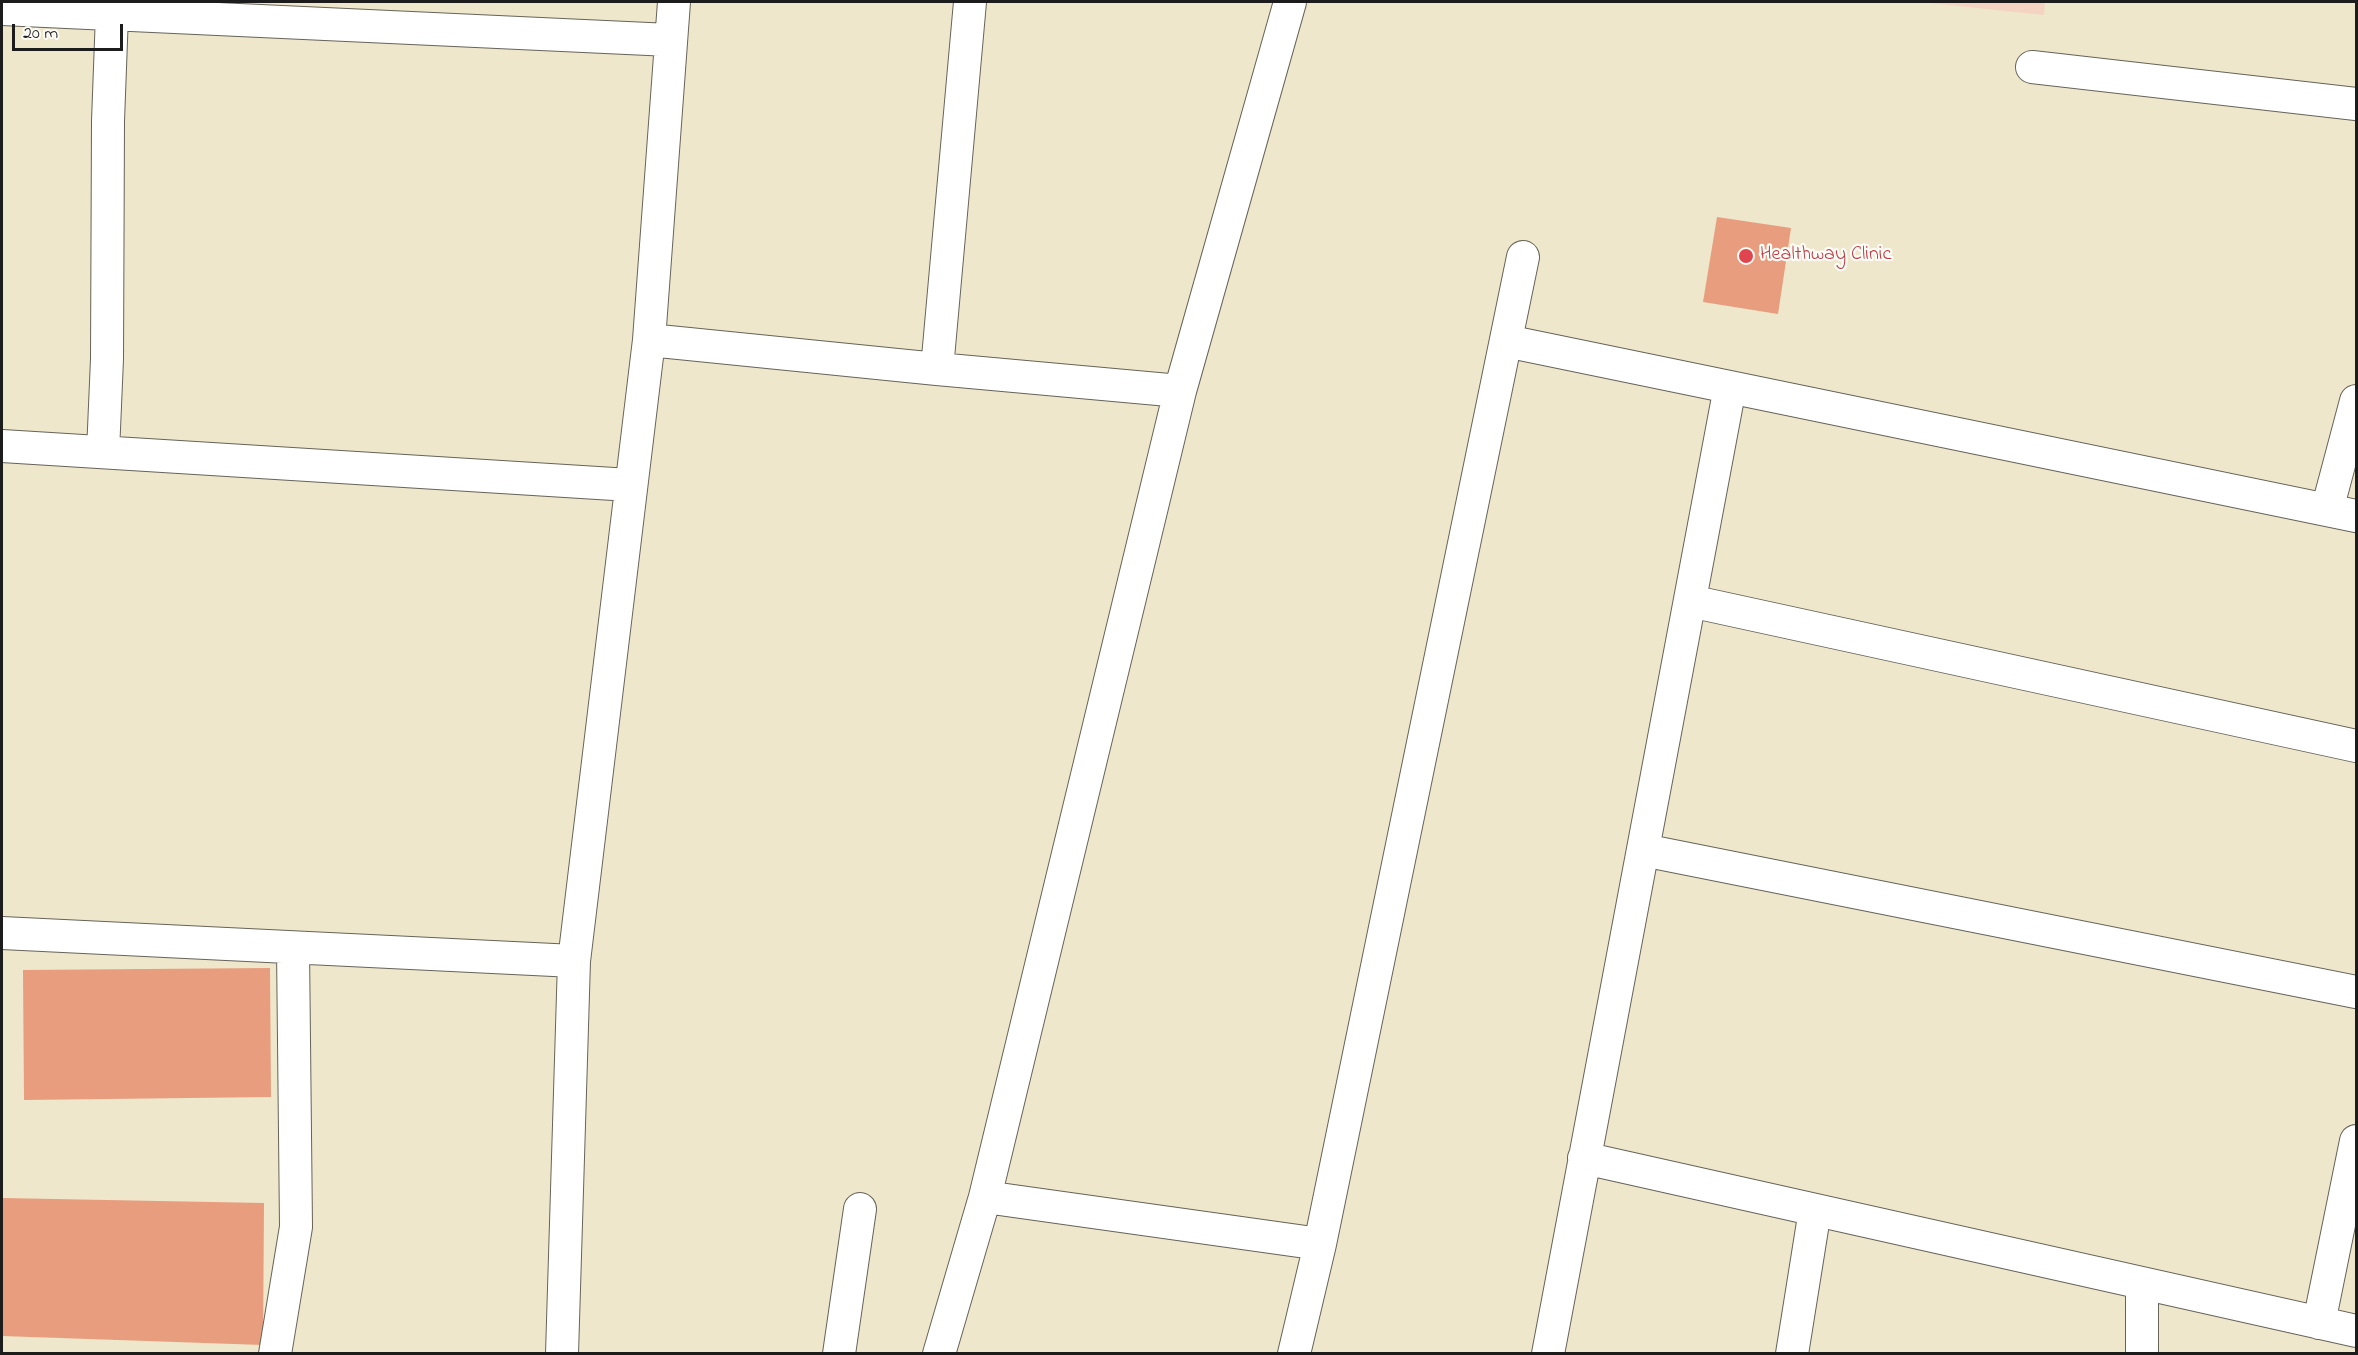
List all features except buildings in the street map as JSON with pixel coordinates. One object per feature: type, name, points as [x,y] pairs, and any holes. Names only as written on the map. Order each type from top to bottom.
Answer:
[{"type":"street","points":[[562,1353],[574,961],[649,340],[674,2]]},
{"type":"street","points":[[937,369],[970,2]]},
{"type":"street","points":[[939,1353],[985,1197],[1180,391],[1290,2]]},
{"type":"street","points":[[2,9],[670,40]]},
{"type":"street","points":[[103,452],[107,359],[108,121],[112,14]]},
{"type":"street","points":[[2032,67],[2356,104]]},
{"type":"street","points":[[1294,1353],[1320,1244],[1523,257]]},
{"type":"street","points":[[649,340],[1180,391]]},
{"type":"street","points":[[1506,341],[2342,513],[2356,401]]},
{"type":"street","points":[[1548,1353],[1730,387]]},
{"type":"street","points":[[2,446],[630,485]]},
{"type":"street","points":[[1690,601],[2356,746]]},
{"type":"street","points":[[1643,850],[2356,992]]},
{"type":"street","points":[[2,933],[574,961]]},
{"type":"street","points":[[275,1353],[296,1227],[293,948]]},
{"type":"street","points":[[2319,1323],[2356,1142]]},
{"type":"street","points":[[1584,1158],[2356,1331]]},
{"type":"street","points":[[985,1197],[1320,1244]]},
{"type":"street","points":[[839,1353],[860,1209]]},
{"type":"street","points":[[1792,1353],[1815,1210]]},
{"type":"street","points":[[2142,1284],[2142,1353]]},
{"type":"shaded area","points":[[1920,2],[2045,2],[2044,15]]},
{"type":"place","name":"Healthway Clinic","points":[[1746,256]]}]
